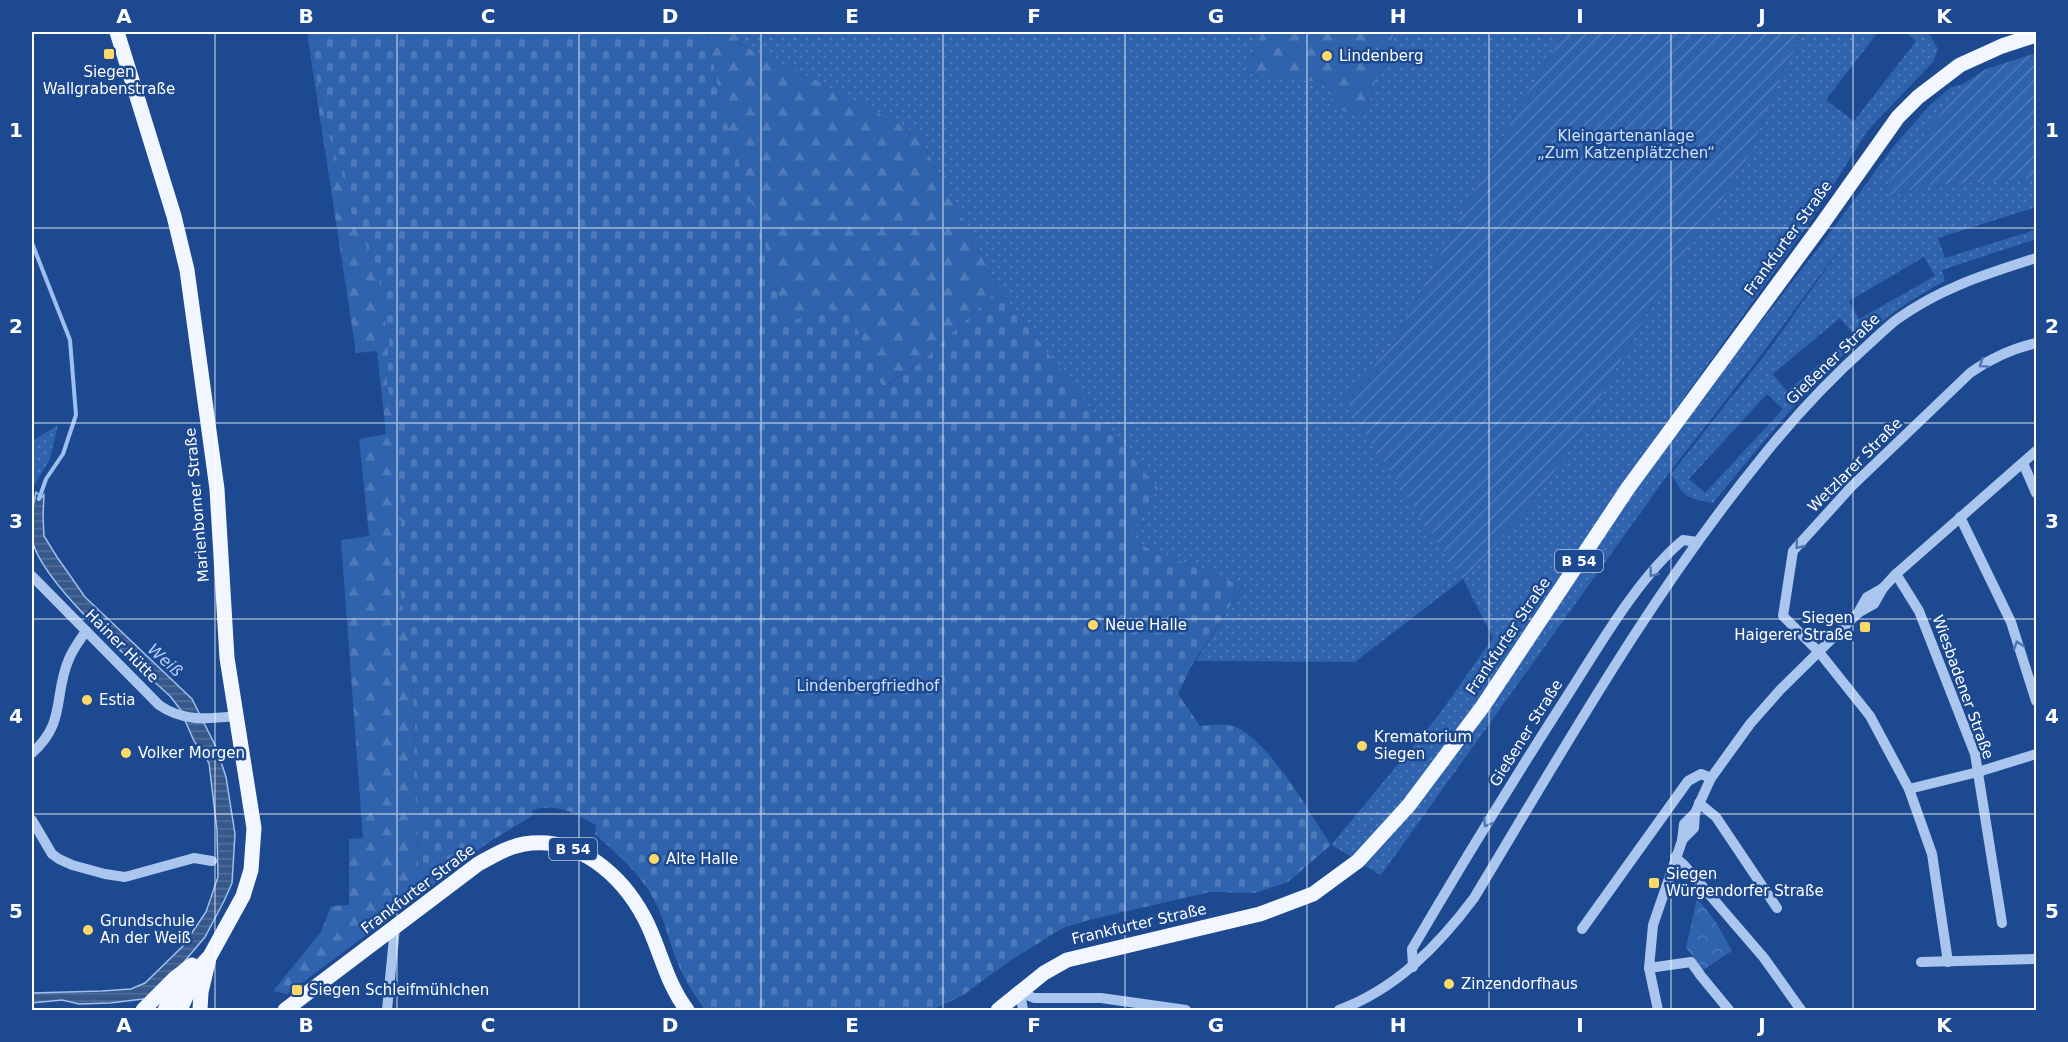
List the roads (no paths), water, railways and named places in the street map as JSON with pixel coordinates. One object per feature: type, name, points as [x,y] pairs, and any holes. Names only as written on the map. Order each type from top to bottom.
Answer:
[{"type":"main road","name":"Marienborner Straße","points":[[117,32],[174,216],[187,270],[217,489],[227,657],[255,828],[251,870],[243,896],[212,952],[171,998],[165,1011]]},
{"type":"main road","name":"Frankfurter Straße","points":[[998,1011],[1020,992],[1067,960],[1260,914],[1313,894],[1358,861],[1409,804],[1483,706],[1628,488],[1898,117],[1918,97],[1960,65],[1980,54],[2037,35]]},
{"type":"main road","name":"Frankfurter Straße","points":[[286,1010],[478,864],[502,851],[526,844],[559,845],[583,853],[608,869],[625,888],[645,919],[682,1008]]},
{"type":"main road","points":[[142,1011],[174,979],[212,952]]},
{"type":"main road","points":[[201,1011],[201,992],[212,952]]},
{"type":"main road","name":"Marienborner Straße","points":[[180,1011],[198,970]]},
{"type":"street","name":"Gießener Straße","points":[[1339,1011],[1370,997],[1413,967],[1448,933],[1474,898],[1620,655],[1697,542],[1798,413],[1847,363],[1896,320],[1948,288],[2037,258]]},
{"type":"street","name":"Wetzlarer Straße","points":[[1819,652],[1783,616],[1793,551],[1852,486],[1970,373],[2011,349],[2037,343]]},
{"type":"street","points":[[1658,1011],[1649,968],[1653,925],[1675,857],[1682,841],[1694,828],[1697,808],[1711,778],[1750,723],[1780,690],[1858,613],[1874,604],[1883,588],[1896,574],[2037,451]]},
{"type":"street","points":[[2023,463],[2037,493]]},
{"type":"street","points":[[1960,517],[2011,622],[2037,700]]},
{"type":"street","name":"Gießener Straße","points":[[1413,967],[1412,949],[1514,779],[1615,622],[1667,554],[1683,540],[1697,542]]},
{"type":"street","name":"Wiesbadener Straße","points":[[1896,574],[1919,611],[1975,754],[2002,923]]},
{"type":"street","name":"Hainer Hütte","points":[[32,576],[159,705],[180,716],[236,716]]},
{"type":"street","points":[[32,753],[40,746],[53,726],[69,659],[86,631]]},
{"type":"street","points":[[1819,652],[1870,716],[1909,789],[1932,854],[1948,962]]},
{"type":"street","points":[[1909,789],[1978,772],[2037,754]]},
{"type":"street","points":[[1582,929],[1688,781],[1701,774],[1711,778]]},
{"type":"street","points":[[1697,808],[1716,817],[1777,908]]},
{"type":"street","points":[[32,820],[52,854],[72,865],[105,874],[125,877],[194,858],[212,861]]},
{"type":"street","points":[[1675,857],[1759,952],[1801,1011]]},
{"type":"street","points":[[387,1011],[395,927]]},
{"type":"street","points":[[1921,962],[2037,959]]},
{"type":"street","points":[[1649,968],[1692,962],[1729,1011]]},
{"type":"street","points":[[1020,992],[1023,1011]]},
{"type":"street","points":[[1020,992],[1034,998],[1101,998],[1186,1011]]},
{"type":"waterway","name":"Weiß","points":[[32,243],[70,340],[76,415],[63,454],[46,479],[39,499]]},
{"type":"place","name":"Siegen Wallgrabenstraße","points":[[109,54]]},
{"type":"place","name":"Lindenberg","points":[[1327,56]]},
{"type":"place","name":"Neue Halle","points":[[1093,625]]},
{"type":"place","name":"Siegen Haigerer Straße","points":[[1865,627]]},
{"type":"place","name":"Estia","points":[[87,700]]},
{"type":"place","name":"Krematorium Siegen","points":[[1362,746]]},
{"type":"place","name":"Volker Morgen","points":[[126,753]]},
{"type":"place","name":"Alte Halle","points":[[654,859]]},
{"type":"place","name":"Siegen Würgendorfer Straße","points":[[1654,883]]},
{"type":"place","name":"Grundschule An der Weiß","points":[[88,930]]},
{"type":"place","name":"Zinzendorfhaus","points":[[1449,984]]},
{"type":"place","name":"Siegen Schleifmühlchen","points":[[297,990]]},
{"type":"park label","name":"Kleingartenanlage „Zum Katzenplätzchen“","points":[[1626,144]]},
{"type":"park label","name":"Lindenbergfriedhof","points":[[868,686]]}]
